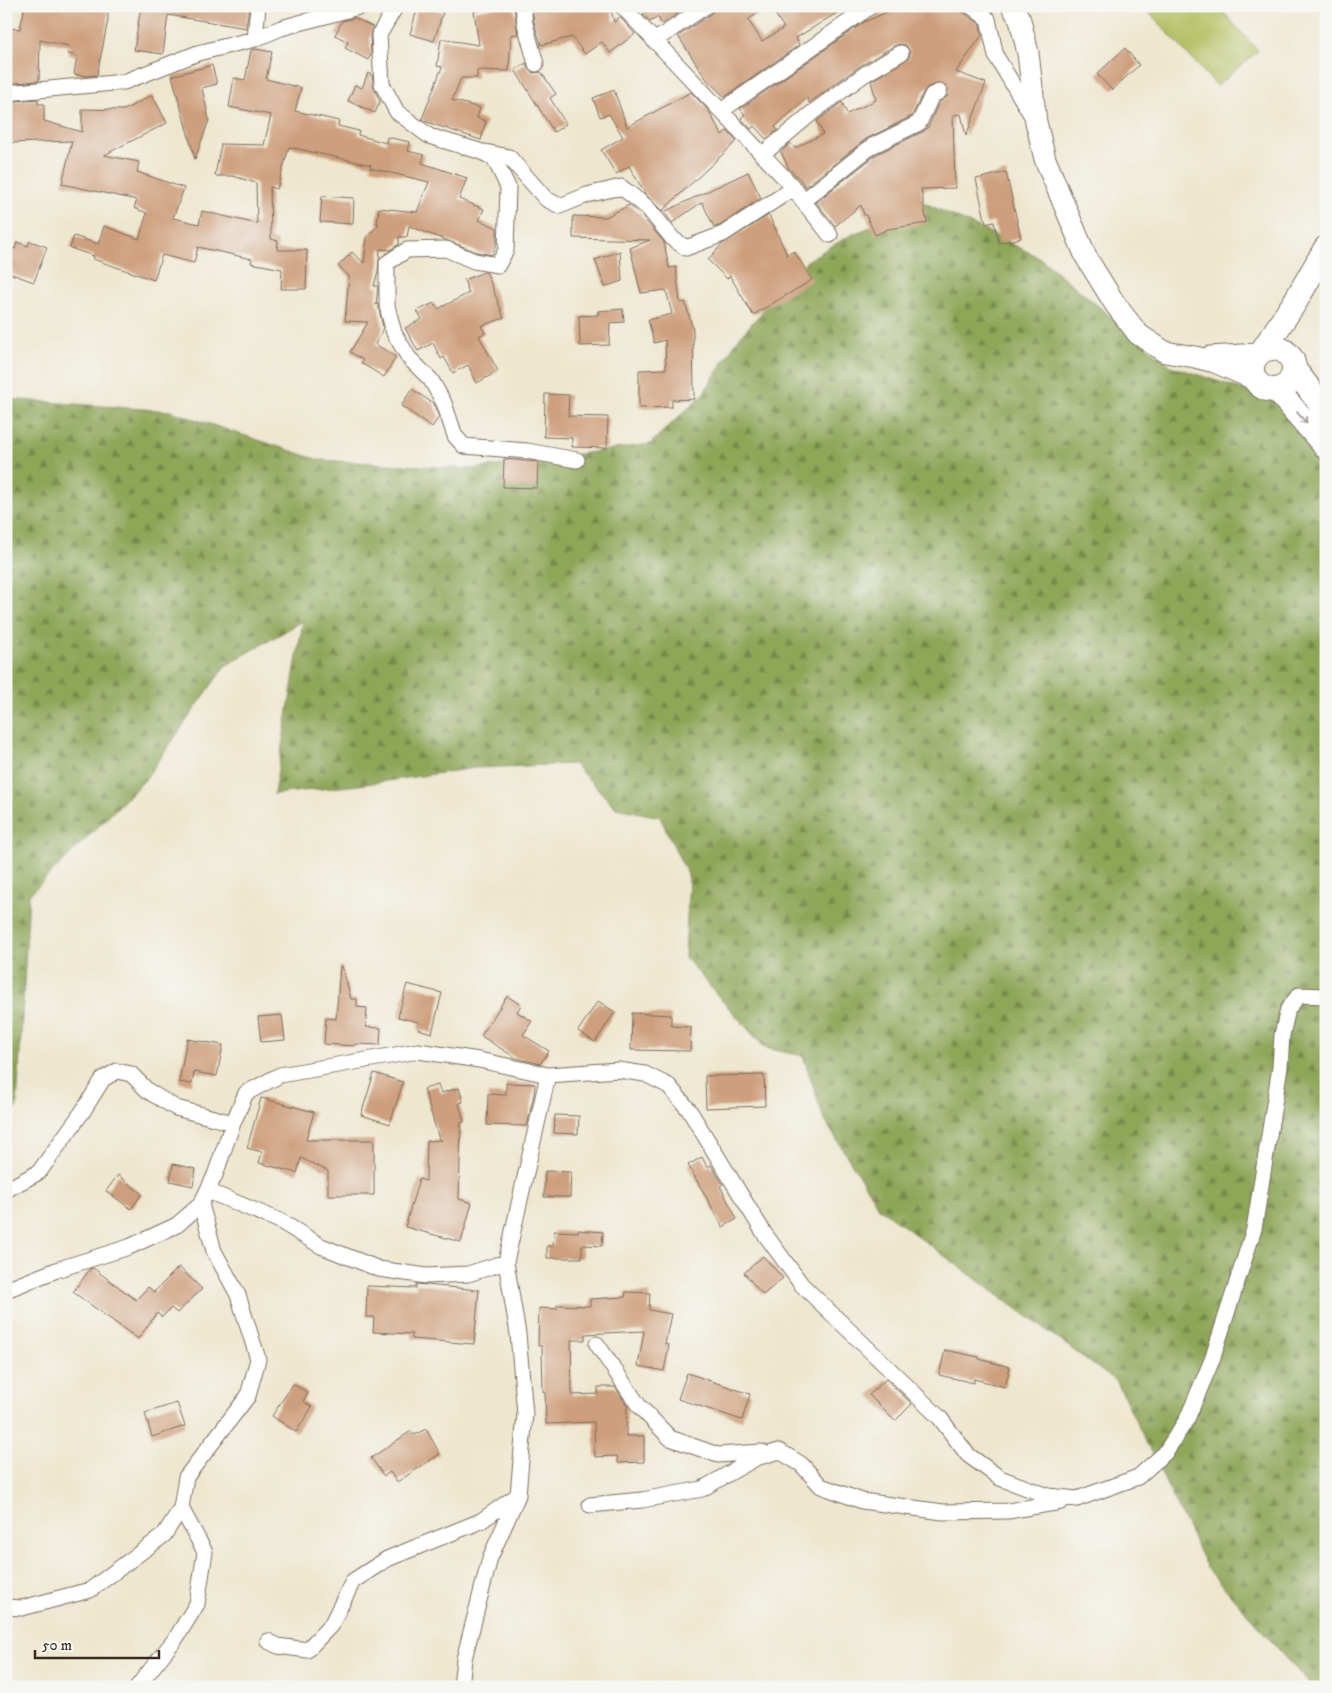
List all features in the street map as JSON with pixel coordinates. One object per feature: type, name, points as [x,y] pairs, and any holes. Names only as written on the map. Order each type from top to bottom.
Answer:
[{"type":"main road","points":[[1012,6],[1020,20],[1028,53],[1036,122],[1045,159],[1058,193],[1086,258],[1114,304],[1138,334],[1165,352],[1195,356],[1215,362],[1254,379],[1264,389],[1277,390],[1290,383],[1293,376],[1295,302]]},
{"type":"main road","points":[[1254,379],[1252,366],[1295,302],[1326,248]]},
{"type":"main road","points":[[1195,356],[1261,352],[1270,348],[1277,348],[1292,362],[1326,411]]},
{"type":"main road","points":[[1277,390],[1326,447]]},
{"type":"street","points":[[255,39],[258,6]]},
{"type":"street","points":[[6,93],[124,82],[198,53],[255,39],[281,28],[362,6]]},
{"type":"street","points":[[396,6],[379,35],[382,84],[397,112],[429,136],[479,151],[509,157],[546,199],[560,206],[587,194],[621,187],[646,207],[673,239],[686,248],[723,234],[794,188]]},
{"type":"street","points":[[523,6],[525,24],[536,64]]},
{"type":"street","points":[[622,6],[794,188],[830,235]]},
{"type":"street","points":[[654,41],[706,6]]},
{"type":"street","points":[[721,111],[871,6]]},
{"type":"street","points":[[970,6],[988,19],[996,56],[1036,122]]},
{"type":"street","points":[[762,155],[813,112],[857,80],[901,53]]},
{"type":"street","points":[[803,201],[872,146],[919,122],[932,95],[939,92]]},
{"type":"street","points":[[479,151],[494,158],[508,187],[506,250],[498,265],[474,261],[446,249],[407,250],[387,263],[387,306],[394,333],[409,358],[431,380],[444,402],[455,436],[464,446],[527,451],[577,460]]},
{"type":"street","points":[[597,1344],[639,1406],[670,1438],[718,1455],[779,1451],[801,1464],[821,1486],[862,1501],[943,1512],[1008,1511],[1077,1499],[1138,1477],[1165,1453],[1186,1419],[1212,1360],[1254,1229],[1280,1067],[1282,1035],[1288,1009],[1299,995],[1326,996]]},
{"type":"street","points":[[6,1290],[59,1269],[129,1247],[177,1225],[201,1204],[215,1176],[233,1123],[246,1093],[280,1075],[418,1051],[478,1060],[548,1075],[618,1070],[645,1074],[669,1086],[689,1110],[764,1233],[802,1285],[940,1418],[968,1455],[1000,1478],[1048,1496],[1077,1499]]},
{"type":"street","points":[[6,1190],[39,1172],[83,1111],[103,1079],[117,1071],[131,1074],[148,1091],[176,1108],[233,1123]]},
{"type":"street","points":[[461,1687],[464,1659],[490,1558],[518,1495],[526,1414],[518,1334],[506,1262],[548,1075]]},
{"type":"street","points":[[208,1190],[280,1221],[321,1246],[379,1269],[426,1276],[468,1274],[506,1262]]},
{"type":"street","points":[[6,1607],[22,1608],[90,1590],[164,1535],[181,1508],[186,1476],[248,1396],[258,1359],[238,1295],[214,1251],[201,1204]]},
{"type":"street","points":[[590,1505],[642,1500],[702,1489],[756,1458],[779,1451]]},
{"type":"street","points":[[268,1641],[278,1646],[307,1650],[331,1625],[352,1581],[387,1559],[481,1521],[518,1495]]},
{"type":"street","points":[[136,1687],[176,1638],[197,1604],[205,1552],[181,1508]]},
{"type":"green space","points":[[1143,6],[1218,6],[1258,51],[1217,86]]},
{"type":"green space","points":[[925,203],[1040,258],[1171,366],[1309,411],[1326,439],[1326,1687],[1312,1687],[1207,1568],[1117,1382],[879,1208],[824,1119],[803,1056],[765,1048],[685,957],[689,878],[660,817],[616,808],[574,764],[475,768],[359,785],[274,794],[303,621],[225,666],[144,781],[29,895],[17,1106],[6,1122],[6,399],[170,411],[319,460],[473,469],[650,444],[703,394],[738,339],[808,260],[849,236]]},
{"type":"building","points":[[25,6],[108,6],[108,20],[97,75],[74,74],[77,56],[68,54],[69,46],[40,40],[39,81],[6,84],[6,28],[20,29]]},
{"type":"building","points":[[141,6],[249,6],[246,28],[168,15],[163,54],[134,50]]},
{"type":"building","points":[[418,6],[426,6],[443,12],[434,41],[410,34]]},
{"type":"building","points":[[514,6],[518,34],[511,35],[509,71],[477,70],[477,78],[461,78],[452,100],[480,108],[477,118],[486,121],[481,140],[424,121],[422,119],[442,67],[437,66],[441,39],[479,45],[474,11]]},
{"type":"building","points":[[532,6],[610,6],[614,22],[620,17],[635,34],[610,53],[602,42],[585,54],[572,37],[541,45],[534,22]]},
{"type":"building","points":[[651,6],[689,6],[662,24],[658,17],[650,22],[643,14],[652,8]]},
{"type":"building","points":[[715,6],[768,6],[748,20],[762,41],[784,28],[770,6],[848,6],[796,38],[799,45],[725,97],[707,80],[678,36],[711,14]]},
{"type":"building","points":[[901,6],[954,6],[980,24],[982,35],[956,72],[986,83],[966,136],[961,114],[953,115],[955,188],[921,189],[927,223],[888,229],[875,235],[866,215],[864,215],[861,205],[835,226],[816,202],[877,154],[924,131],[928,127],[939,102],[947,97],[948,89],[945,85],[940,83],[928,87],[924,91],[912,116],[866,139],[805,187],[800,179],[789,169],[781,152],[790,143],[795,148],[823,134],[817,121],[842,102],[847,114],[876,100],[871,81],[909,58],[910,52],[906,45],[896,45],[860,66],[809,103],[807,98],[775,127],[778,130],[766,139],[754,126],[751,129],[741,118],[745,114],[740,109],[864,22]]},
{"type":"building","points":[[355,18],[373,27],[370,36],[371,55],[368,60],[345,48],[348,42],[335,35],[342,21]]},
{"type":"building","points":[[1125,48],[1139,65],[1112,90],[1097,74]]},
{"type":"building","points":[[251,50],[272,52],[266,79],[301,88],[295,111],[339,121],[338,126],[359,131],[358,135],[386,143],[387,137],[410,142],[408,151],[424,155],[422,163],[467,178],[459,199],[484,209],[479,220],[497,228],[497,242],[492,255],[477,252],[409,226],[407,237],[399,237],[399,244],[390,250],[380,249],[378,272],[374,286],[378,286],[376,305],[378,304],[383,327],[375,344],[396,357],[384,377],[361,363],[363,360],[350,352],[368,322],[345,321],[349,276],[338,266],[352,252],[364,263],[367,237],[379,224],[377,224],[379,208],[417,212],[429,182],[370,168],[371,165],[289,147],[277,189],[270,187],[271,239],[278,241],[277,250],[307,250],[306,289],[281,289],[282,269],[251,263],[252,259],[198,247],[194,263],[162,255],[154,280],[93,259],[94,256],[70,248],[74,236],[98,244],[104,226],[139,239],[147,213],[134,208],[137,200],[62,184],[72,141],[6,143],[6,102],[38,99],[38,104],[44,104],[44,121],[82,132],[82,109],[124,110],[152,95],[167,123],[104,155],[139,162],[137,172],[184,188],[173,218],[199,224],[202,211],[257,224],[256,183],[233,176],[215,176],[221,144],[264,145],[271,115],[229,107],[234,78],[245,80]]},
{"type":"building","points":[[526,63],[529,70],[533,73],[541,72],[556,94],[550,98],[566,124],[554,132],[515,70]]},
{"type":"building","points":[[212,65],[217,84],[202,88],[209,120],[195,159],[172,76]]},
{"type":"building","points":[[368,73],[372,75],[374,88],[380,101],[375,113],[348,101],[355,85],[362,88]]},
{"type":"building","points":[[614,90],[627,127],[691,92],[708,110],[722,135],[727,131],[737,141],[662,211],[646,195],[629,166],[616,174],[601,150],[623,137],[609,114],[600,117],[593,98]]},
{"type":"building","points":[[748,172],[761,198],[719,226],[714,227],[702,202],[672,223],[664,212]]},
{"type":"building","points":[[1006,172],[1021,238],[999,243],[994,222],[986,224],[976,179]]},
{"type":"building","points":[[322,196],[354,198],[353,224],[320,222]]},
{"type":"building","points":[[629,205],[640,214],[664,242],[669,268],[676,267],[680,303],[685,302],[693,329],[694,399],[672,400],[672,407],[639,408],[639,370],[666,369],[665,340],[654,343],[648,320],[672,314],[666,290],[641,293],[630,248],[650,240],[573,238],[573,216],[606,217]]},
{"type":"building","points":[[769,215],[787,255],[794,251],[812,280],[753,315],[730,276],[727,279],[708,260],[722,244]]},
{"type":"building","points":[[30,241],[47,247],[34,282],[6,272],[6,246],[15,249],[17,242],[28,246]]},
{"type":"building","points":[[620,251],[622,281],[605,287],[595,260]]},
{"type":"building","points":[[484,272],[487,273],[504,318],[481,326],[485,333],[479,336],[498,371],[477,383],[468,365],[453,373],[444,357],[441,359],[433,343],[418,351],[405,328],[422,319],[417,311],[434,303],[438,309],[469,293],[464,280]]},
{"type":"building","points":[[623,309],[624,322],[610,323],[609,345],[580,346],[579,316],[598,315],[598,311]]},
{"type":"building","points":[[412,389],[434,404],[439,417],[432,427],[401,406]]},
{"type":"building","points":[[545,394],[569,395],[568,416],[608,417],[607,448],[572,447],[572,438],[544,437]]},
{"type":"building","points":[[504,459],[538,462],[537,488],[503,487]]},
{"type":"building","points":[[340,966],[342,966],[351,999],[357,999],[357,1007],[367,1008],[366,1027],[381,1028],[380,1045],[324,1044],[326,1018],[336,1019]]},
{"type":"building","points":[[407,984],[442,993],[432,1033],[418,1029],[419,1022],[398,1017]]},
{"type":"building","points":[[507,996],[521,1005],[517,1012],[532,1021],[523,1035],[549,1051],[540,1064],[516,1058],[481,1036]]},
{"type":"building","points":[[598,1001],[615,1012],[595,1042],[578,1031]]},
{"type":"building","points":[[632,1013],[671,1015],[671,1026],[691,1027],[690,1051],[631,1050]]},
{"type":"building","points":[[282,1015],[285,1040],[261,1042],[258,1017]]},
{"type":"building","points":[[187,1039],[223,1045],[217,1076],[194,1072],[192,1084],[179,1082]]},
{"type":"building","points":[[374,1073],[403,1082],[390,1124],[361,1115]]},
{"type":"building","points":[[764,1075],[765,1106],[706,1108],[705,1076]]},
{"type":"building","points":[[506,1083],[535,1084],[527,1126],[487,1125],[488,1094],[506,1095]]},
{"type":"building","points":[[438,1085],[441,1093],[459,1088],[463,1102],[459,1103],[464,1122],[461,1123],[459,1199],[472,1203],[461,1242],[405,1227],[419,1179],[426,1181],[427,1141],[442,1140],[439,1139],[424,1089]]},
{"type":"building","points":[[261,1098],[314,1112],[306,1140],[374,1140],[374,1195],[328,1195],[328,1171],[301,1158],[297,1173],[259,1163],[262,1152],[247,1148]]},
{"type":"building","points":[[555,1115],[579,1116],[578,1134],[554,1133]]},
{"type":"building","points":[[702,1157],[707,1167],[711,1165],[723,1184],[720,1186],[737,1219],[723,1227],[688,1165]]},
{"type":"building","points":[[173,1164],[196,1169],[193,1186],[170,1181]]},
{"type":"building","points":[[545,1171],[571,1172],[570,1197],[544,1197]]},
{"type":"building","points":[[118,1175],[142,1194],[131,1209],[106,1191]]},
{"type":"building","points":[[578,1230],[603,1232],[602,1246],[582,1245],[582,1258],[547,1258],[547,1246],[553,1246],[554,1231],[578,1232]]},
{"type":"building","points":[[763,1256],[783,1278],[763,1295],[744,1273]]},
{"type":"building","points":[[179,1267],[202,1289],[177,1313],[171,1308],[162,1317],[157,1313],[138,1339],[73,1292],[90,1269],[93,1268],[136,1300],[148,1287],[154,1292]]},
{"type":"building","points":[[416,1284],[479,1290],[474,1344],[412,1339],[412,1334],[373,1332],[374,1317],[366,1317],[367,1286],[416,1288]]},
{"type":"building","points":[[626,1292],[650,1293],[649,1310],[671,1314],[665,1344],[669,1345],[664,1371],[638,1366],[644,1331],[585,1334],[585,1340],[571,1340],[572,1395],[598,1394],[598,1387],[615,1387],[627,1405],[626,1436],[644,1436],[644,1462],[618,1463],[617,1456],[595,1457],[594,1422],[546,1424],[542,1346],[538,1346],[539,1308],[557,1309],[557,1305],[590,1306],[590,1299],[625,1297]]},
{"type":"building","points":[[945,1350],[979,1357],[979,1359],[1010,1367],[1005,1387],[974,1379],[974,1383],[939,1375]]},
{"type":"building","points":[[687,1373],[750,1394],[742,1420],[678,1399]]},
{"type":"building","points":[[886,1379],[912,1404],[895,1421],[869,1395]]},
{"type":"building","points":[[293,1384],[308,1393],[303,1401],[312,1407],[296,1432],[272,1416]]},
{"type":"building","points":[[177,1403],[185,1426],[152,1437],[145,1413]]},
{"type":"building","points":[[426,1429],[440,1454],[397,1482],[390,1472],[384,1476],[371,1458],[411,1431],[414,1435]]}]
